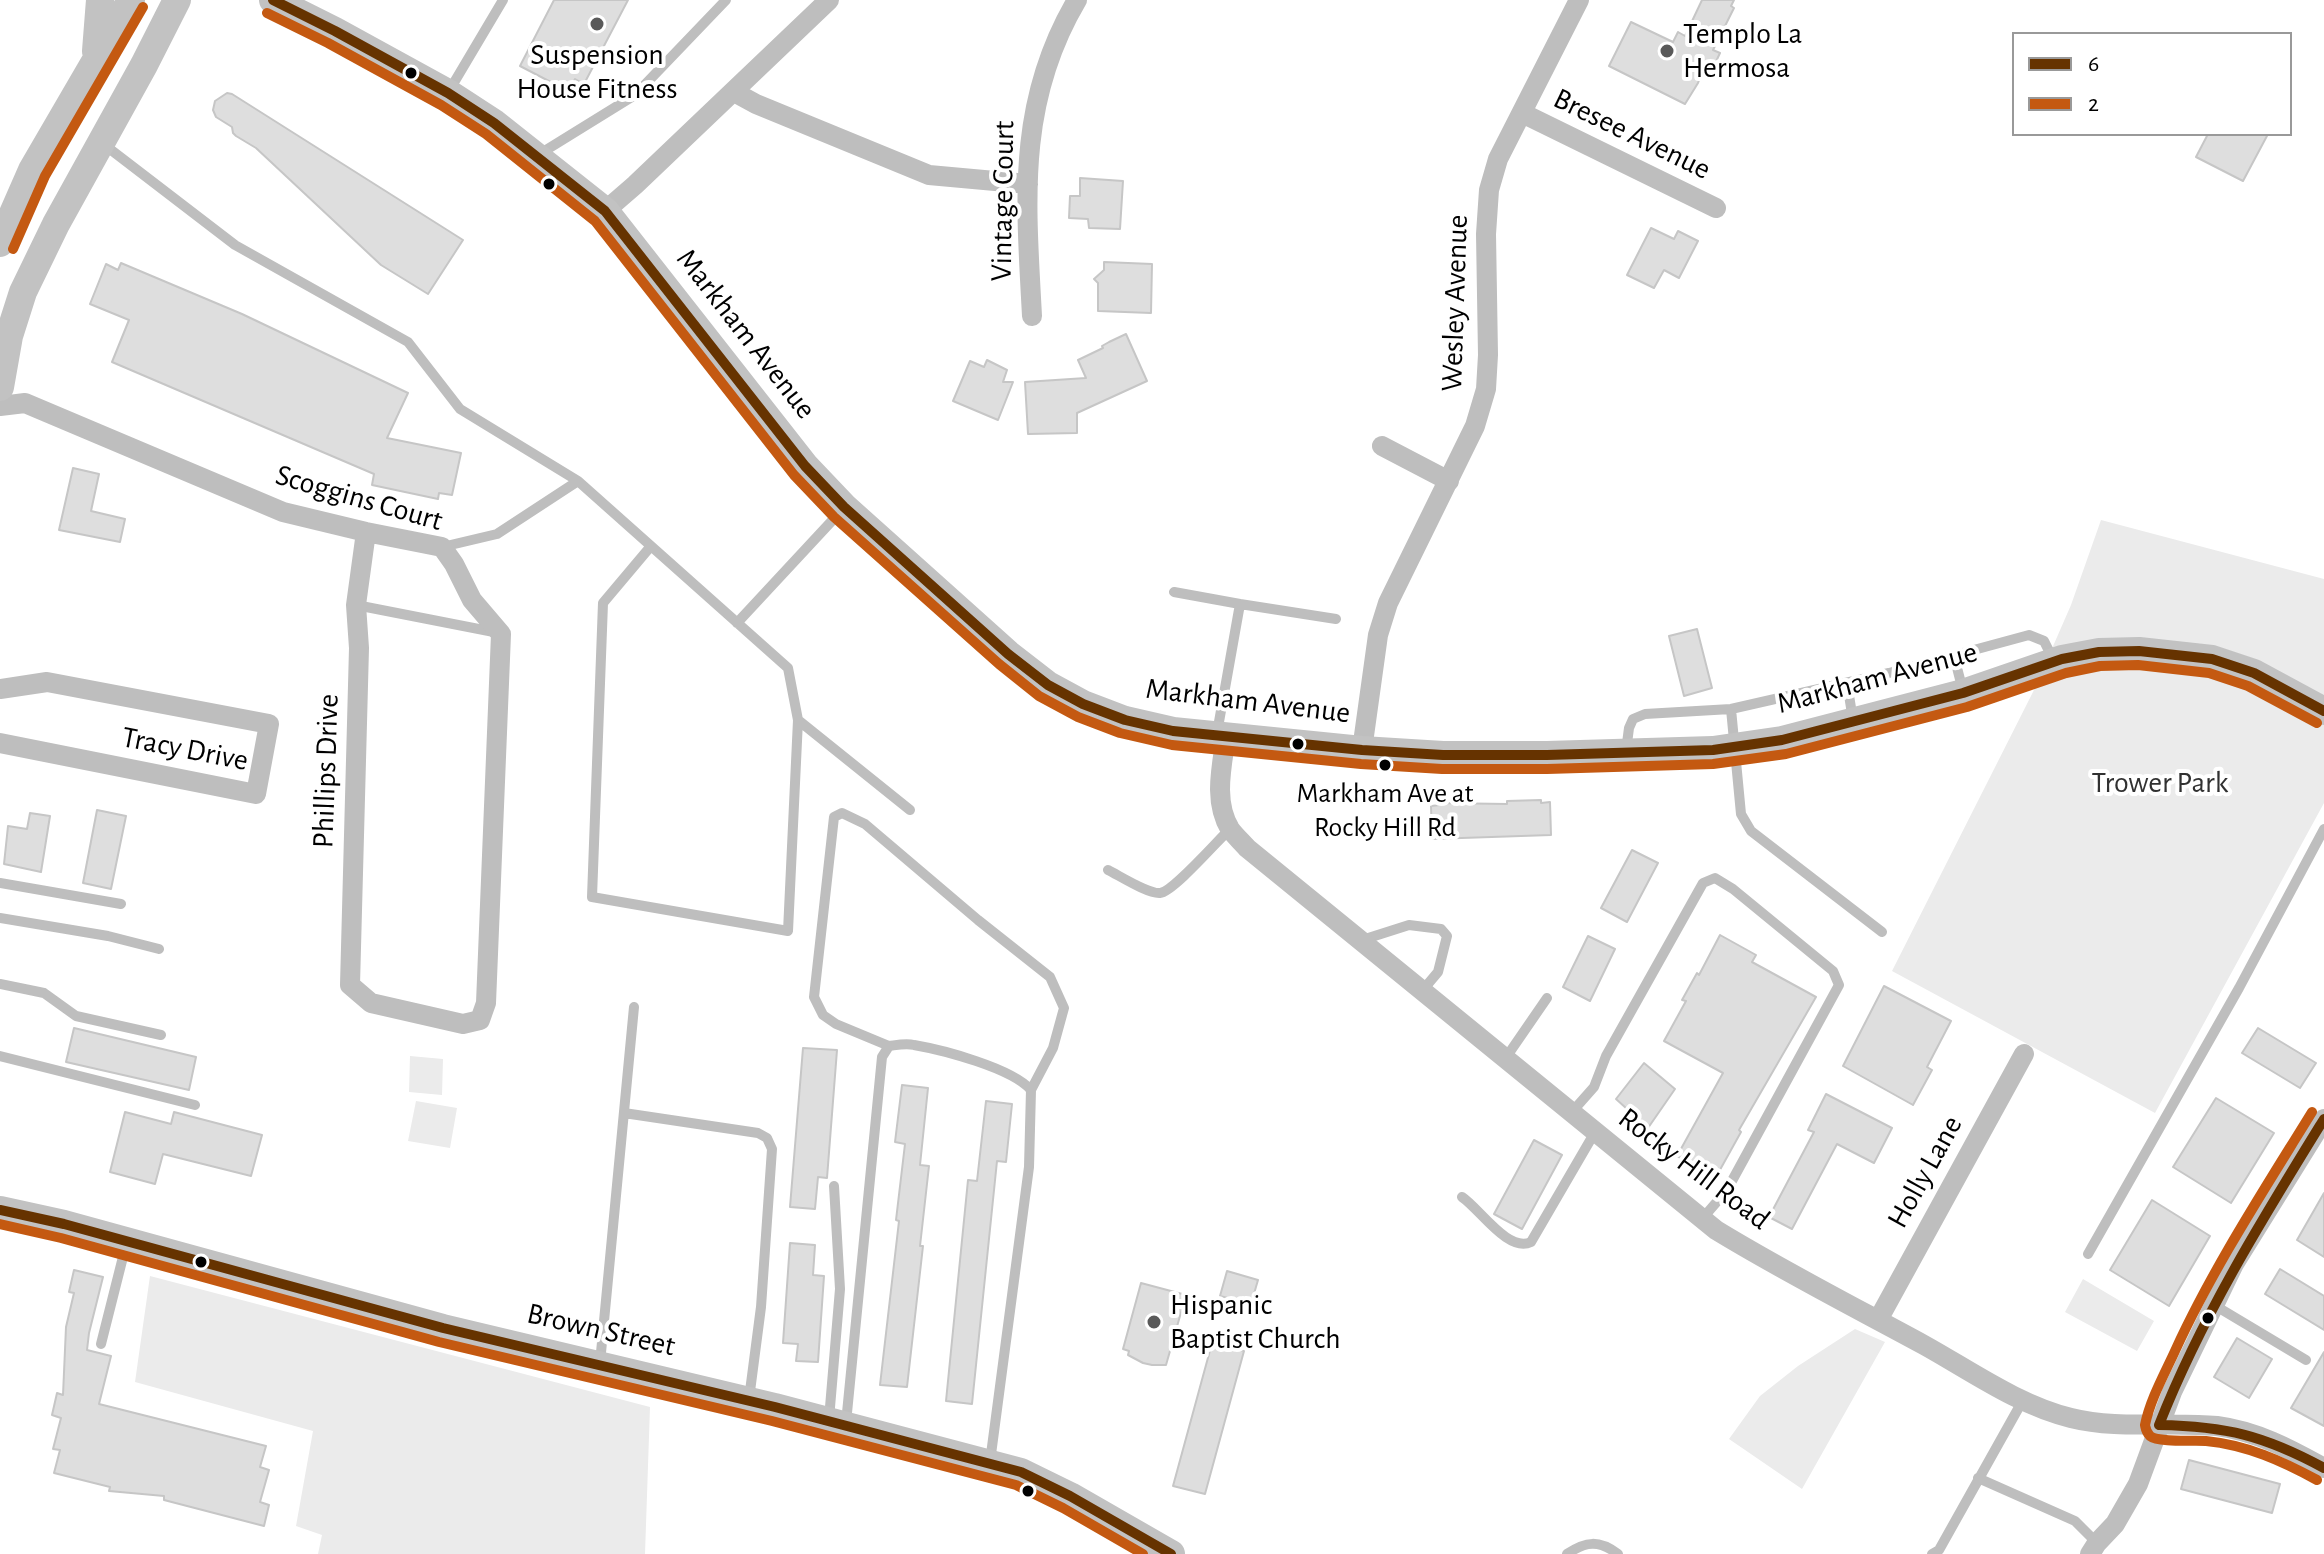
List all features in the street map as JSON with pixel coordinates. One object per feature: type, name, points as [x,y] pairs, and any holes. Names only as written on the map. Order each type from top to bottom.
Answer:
[{"type":"street","points":[[95,61],[100,0]]},
{"type":"street","points":[[0,243],[32,170],[131,0]]},
{"type":"street","points":[[0,387],[9,336],[23,292],[56,224],[177,0]]},
{"type":"street","name":"Markham Avenue","points":[[273,0],[448,93],[494,123],[605,211],[805,466],[844,507],[1008,654],[1048,685],[1083,704],[1125,720],[1173,731],[1443,755],[1713,750],[1782,740],[1963,693],[2055,662],[2099,652],[2139,651],[2212,659],[2254,673],[2324,711]]},
{"type":"street","points":[[605,211],[829,0]]},
{"type":"street","name":"Vintage Court","points":[[1032,316],[1028,184],[1031,132],[1041,79],[1077,0]]},
{"type":"street","name":"Wesley Avenue","points":[[1362,750],[1376,646],[1388,603],[1475,426],[1486,389],[1489,190],[1498,159],[1579,0]]},
{"type":"street","points":[[734,92],[756,104],[929,175],[1028,184]]},
{"type":"street","name":"Bresee Avenue","points":[[1522,113],[1716,208]]},
{"type":"street","name":"Scoggins Court","points":[[0,406],[25,403],[283,512],[442,547],[472,600],[501,634]]},
{"type":"street","points":[[1382,446],[1449,481]]},
{"type":"street","name":"Phillips Drive","points":[[366,532],[356,605],[359,648],[350,985],[371,1003],[463,1024],[480,1020],[486,1003],[501,634]]},
{"type":"street","name":"Tracy Drive","points":[[0,689],[47,682],[269,724],[256,794],[0,743]]},
{"type":"street","points":[[1222,736],[1221,805],[1230,829]]},
{"type":"street","name":"Rocky Hill Road","points":[[1230,829],[1247,848],[1702,1219],[1776,1267],[2023,1400],[2069,1418],[2094,1423],[2208,1426],[2238,1430],[2292,1450],[2324,1468]]},
{"type":"street","name":"Holly Lane","points":[[1878,1320],[2024,1054]]},
{"type":"street","points":[[2093,1549],[2115,1524],[2138,1484],[2172,1392],[2234,1264],[2324,1119]]},
{"type":"street","name":"Brown Street","points":[[0,1210],[126,1241],[443,1328],[749,1401],[1021,1472],[1070,1496],[1171,1554]]},
{"type":"lane","points":[[448,93],[503,0]]},
{"type":"lane","points":[[537,156],[635,95],[726,0]]},
{"type":"lane","points":[[102,142],[235,245],[408,342],[460,409],[578,481],[651,546],[737,623],[788,668],[798,720],[788,931],[592,897],[603,603],[651,546]]},
{"type":"lane","points":[[442,547],[497,534],[578,481]]},
{"type":"lane","points":[[737,623],[844,507]]},
{"type":"lane","points":[[1174,592],[1336,619]]},
{"type":"lane","points":[[1222,736],[1240,604]]},
{"type":"lane","points":[[356,605],[501,634]]},
{"type":"lane","points":[[1626,753],[1633,719],[1645,714],[1731,709],[1847,683],[2029,635],[2044,641],[2055,662]]},
{"type":"lane","points":[[1954,656],[1963,693]]},
{"type":"lane","points":[[1847,683],[1853,721]]},
{"type":"lane","points":[[1731,709],[1741,814],[1751,831],[1882,932]]},
{"type":"lane","points":[[798,720],[910,810]]},
{"type":"lane","points":[[990,1464],[1029,1167],[1031,1090],[1053,1048],[1064,1008],[1050,977],[865,824],[842,813],[834,817],[814,997],[823,1015],[836,1024],[889,1046],[910,1044],[971,1060],[1023,1081],[1031,1090]]},
{"type":"lane","points":[[1108,870],[1157,894],[1166,892],[1230,829]]},
{"type":"lane","points":[[2088,1254],[2239,988],[2324,829]]},
{"type":"lane","points":[[1571,1113],[1594,1087],[1606,1056],[1703,883],[1715,878],[1733,889],[1833,971],[1839,985],[1727,1190],[1702,1219]]},
{"type":"lane","points":[[0,883],[121,904]]},
{"type":"lane","points":[[0,918],[108,936],[159,949]]},
{"type":"lane","points":[[1360,940],[1409,925],[1441,929],[1447,936],[1438,972],[1422,991]]},
{"type":"lane","points":[[0,984],[44,993],[76,1016],[161,1035]]},
{"type":"lane","points":[[1505,1059],[1547,998]]},
{"type":"lane","points":[[599,1365],[634,1007]]},
{"type":"lane","points":[[837,1423],[882,1057],[889,1046]]},
{"type":"lane","points":[[0,1056],[195,1105]]},
{"type":"lane","points":[[624,1113],[758,1133],[767,1138],[772,1149],[761,1307],[749,1401]]},
{"type":"lane","points":[[1462,1197],[1517,1244],[1525,1245],[1531,1242],[1595,1132]]},
{"type":"lane","points":[[834,1186],[840,1289],[837,1423]]},
{"type":"lane","points":[[101,1344],[126,1241]]},
{"type":"lane","points":[[2214,1305],[2306,1360]]},
{"type":"lane","points":[[1932,1554],[1939,1550],[2023,1400]]},
{"type":"lane","points":[[1978,1478],[2075,1521],[2093,1549]]},
{"type":"lane","points":[[1567,1554],[1594,1543],[1607,1546],[1618,1554]]},
{"type":"green space","name":"Trower Park","points":[[2101,520],[2324,579],[2324,803],[2155,1113],[1892,971],[2033,692],[2071,605]]},
{"type":"green space","points":[[410,1056],[443,1059],[442,1095],[409,1092]]},
{"type":"green space","points":[[416,1101],[457,1108],[450,1148],[408,1141]]},
{"type":"green space","points":[[150,1276],[650,1407],[645,1554],[318,1554],[322,1535],[296,1526],[313,1431],[135,1382]]},
{"type":"green space","points":[[2083,1279],[2154,1321],[2137,1351],[2065,1312]]},
{"type":"green space","points":[[1855,1329],[1885,1342],[1802,1489],[1729,1439],[1760,1396],[1798,1366]]},
{"type":"building","points":[[554,0],[628,0],[584,84],[575,79],[568,91],[520,66]]},
{"type":"building","name":"Templo La Hermosa","points":[[1702,0],[1734,0],[1731,6],[1734,8],[1713,50],[1720,53],[1713,68],[1705,64],[1685,104],[1609,66],[1631,22],[1673,42],[1678,32],[1685,36]]},
{"type":"building","points":[[227,93],[463,240],[428,294],[381,265],[256,148],[236,136],[232,127],[216,117],[213,110],[215,101]]},
{"type":"building","points":[[2207,136],[2267,136],[2243,181],[2196,157]]},
{"type":"building","points":[[1080,178],[1123,181],[1120,229],[1089,228],[1088,219],[1069,218],[1070,196],[1080,196]]},
{"type":"building","points":[[1651,228],[1674,239],[1678,231],[1698,241],[1679,278],[1664,270],[1654,288],[1627,275]]},
{"type":"building","points":[[1104,262],[1152,264],[1151,313],[1098,311],[1098,283],[1094,279],[1104,270]]},
{"type":"building","points":[[121,263],[242,314],[408,393],[387,438],[461,453],[452,495],[439,493],[438,499],[372,485],[374,474],[112,362],[129,320],[90,304],[106,264],[118,270]]},
{"type":"building","points":[[1126,334],[1147,381],[1077,413],[1077,433],[1028,434],[1025,382],[1086,378],[1078,360]]},
{"type":"building","points":[[987,360],[1007,370],[1003,382],[1013,382],[998,420],[953,401],[970,361],[984,367]]},
{"type":"building","points":[[73,468],[99,474],[91,511],[125,519],[120,542],[59,530]]},
{"type":"building","points":[[1697,629],[1712,688],[1684,696],[1669,636]]},
{"type":"building","points":[[1541,800],[1541,803],[1550,802],[1551,835],[1432,839],[1431,806],[1440,803],[1507,804],[1507,801]]},
{"type":"building","points":[[97,810],[126,816],[111,889],[83,883]]},
{"type":"building","points":[[30,813],[50,816],[41,872],[4,864],[8,826],[27,829]]},
{"type":"building","points":[[1632,850],[1658,863],[1627,922],[1601,908]]},
{"type":"building","points":[[1720,935],[1756,955],[1752,962],[1816,997],[1739,1130],[1741,1132],[1716,1177],[1677,1156],[1723,1073],[1664,1041],[1686,1001],[1682,1000]]},
{"type":"building","points":[[1588,936],[1615,949],[1590,1001],[1563,987]]},
{"type":"building","points":[[1884,986],[1951,1021],[1927,1067],[1932,1070],[1913,1105],[1843,1066]]},
{"type":"building","points":[[74,1028],[196,1057],[189,1090],[66,1062]]},
{"type":"building","points":[[2258,1028],[2316,1063],[2300,1088],[2242,1053]]},
{"type":"building","points":[[803,1048],[837,1050],[827,1178],[818,1177],[815,1209],[790,1207]]},
{"type":"building","points":[[1644,1063],[1675,1089],[1648,1128],[1616,1099]]},
{"type":"building","points":[[902,1085],[928,1088],[920,1165],[929,1166],[907,1387],[880,1385],[905,1144],[895,1142]]},
{"type":"building","points":[[1826,1094],[1892,1128],[1874,1163],[1837,1144],[1792,1229],[1769,1217],[1814,1132],[1808,1130]]},
{"type":"building","points":[[2216,1098],[2274,1133],[2231,1203],[2173,1167]]},
{"type":"building","points":[[986,1101],[1012,1104],[1006,1162],[997,1161],[972,1404],[946,1401],[968,1180],[977,1181]]},
{"type":"building","points":[[125,1112],[171,1124],[174,1112],[262,1135],[251,1176],[163,1154],[155,1184],[110,1172]]},
{"type":"building","points":[[1534,1140],[1562,1155],[1522,1229],[1494,1214]]},
{"type":"building","points":[[2324,1193],[2324,1257],[2297,1240]]},
{"type":"building","points":[[2152,1200],[2210,1236],[2169,1306],[2110,1270]]},
{"type":"building","points":[[790,1243],[815,1245],[813,1275],[824,1276],[818,1362],[796,1361],[798,1344],[783,1343]]},
{"type":"building","points":[[2280,1269],[2324,1296],[2324,1330],[2265,1294]]},
{"type":"building","points":[[74,1270],[103,1277],[87,1350],[111,1356],[99,1404],[266,1446],[260,1467],[269,1470],[260,1502],[269,1505],[264,1526],[164,1500],[164,1496],[109,1491],[110,1487],[54,1473],[60,1450],[53,1449],[61,1418],[52,1415],[57,1393],[63,1395],[66,1327],[74,1293],[69,1292]]},
{"type":"building","points":[[1227,1271],[1258,1280],[1251,1304],[1220,1296]]},
{"type":"building","name":"Hispanic Baptist Church","points":[[1141,1283],[1186,1295],[1166,1365],[1143,1363],[1123,1349]]},
{"type":"building","points":[[2237,1338],[2272,1359],[2249,1398],[2214,1377]]},
{"type":"building","points":[[1212,1343],[1244,1351],[1205,1494],[1173,1486]]},
{"type":"building","points":[[2324,1352],[2324,1426],[2291,1408]]},
{"type":"building","points":[[2189,1460],[2280,1484],[2272,1513],[2181,1489]]},
{"type":"transit line","name":"6","points":[[273,0],[448,93],[494,123],[605,211],[805,466],[844,507],[1008,654],[1048,685],[1083,704],[1125,720],[1173,731],[1443,755],[1713,750],[1782,740],[1963,693],[2062,659],[2099,652],[2139,651],[2212,659],[2254,673],[2324,711]]},
{"type":"transit line","name":"2","points":[[13,249],[45,176],[143,7]]},
{"type":"transit line","name":"2","points":[[267,13],[441,105],[486,134],[595,221],[794,475],[834,517],[1039,696],[1078,717],[1120,733],[1172,745],[1442,769],[1713,764],[1786,754],[1967,707],[2066,673],[2100,666],[2138,665],[2209,673],[2248,686],[2317,723]]},
{"type":"transit line","name":"2","points":[[2312,1112],[2206,1290],[2158,1388],[2145,1425],[2154,1438],[2236,1446],[2277,1460],[2317,1480]]},
{"type":"transit line","name":"6","points":[[2159,1425],[2214,1306],[2324,1119]]},
{"type":"transit line","name":"6","points":[[0,1210],[64,1224],[443,1328],[775,1407],[1021,1472],[1070,1496],[1171,1554]]},
{"type":"transit line","name":"2","points":[[0,1224],[439,1342],[772,1421],[1016,1485],[1143,1554]]},
{"type":"transit line","name":"6","points":[[2159,1425],[2244,1435],[2283,1448],[2324,1468]]},
{"type":"place","name":"Suspension House Fitness","points":[[597,24]]},
{"type":"place","name":"Templo La Hermosa","points":[[1667,51]]},
{"type":"place","name":"Markham Ave at Rocky Hill Rd","points":[[1385,765]]},
{"type":"place","name":"Hispanic Baptist Church","points":[[1154,1322]]}]
